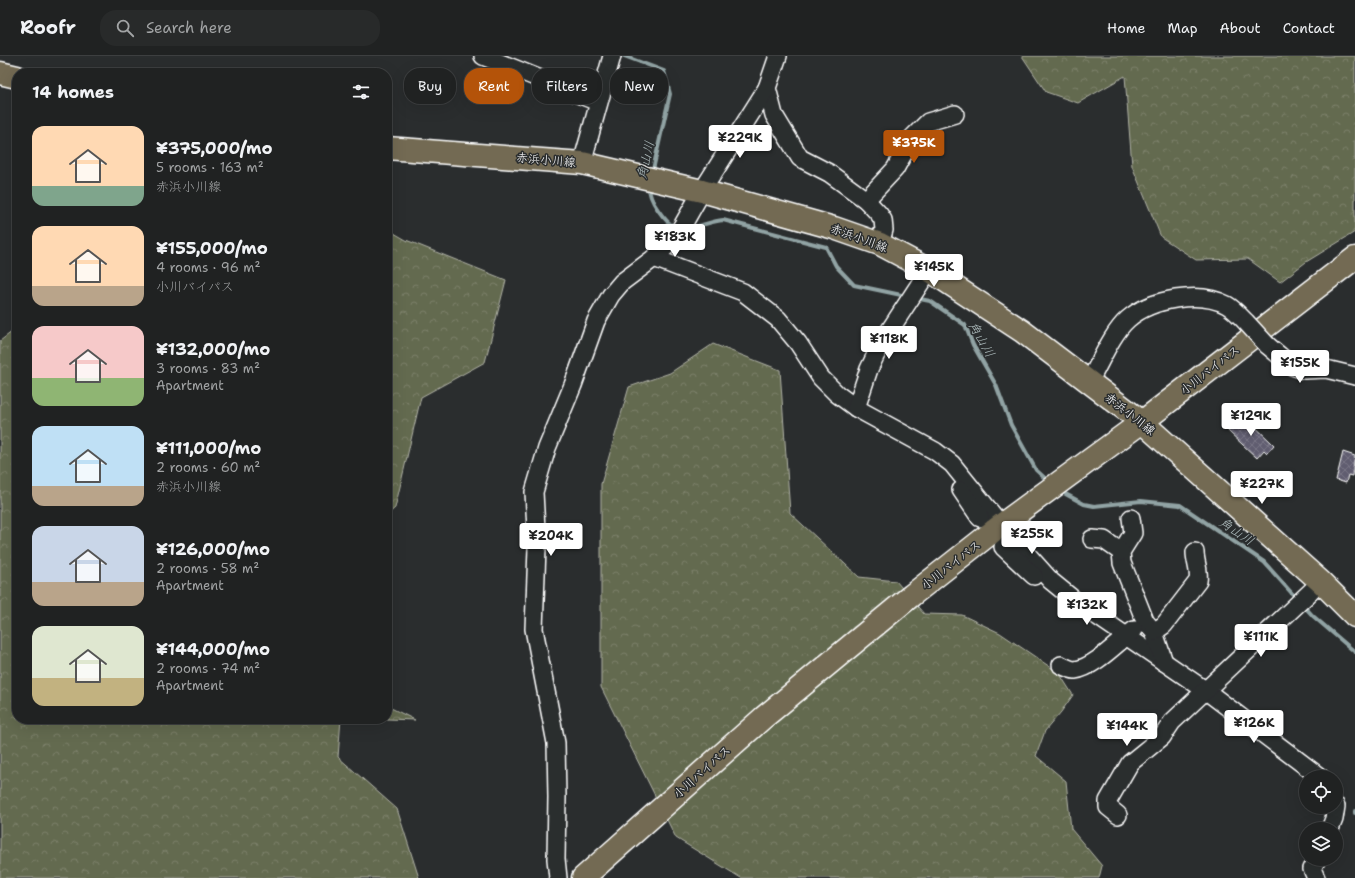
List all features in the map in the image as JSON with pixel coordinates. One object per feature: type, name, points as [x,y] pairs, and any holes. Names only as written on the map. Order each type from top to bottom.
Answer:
[{"type":"main road","points":[[0,73],[12,76]]},
{"type":"main road","name":"赤浜小川線","points":[[392,148],[582,163],[702,191],[834,228],[880,244],[929,270],[1022,331],[1142,422],[1316,588],[1353,609]]},
{"type":"main road","name":"小川バイパス","points":[[583,878],[845,648],[1001,525],[1142,422],[1355,258]]},
{"type":"street","points":[[483,56],[532,76]]},
{"type":"street","points":[[558,878],[556,859],[556,743],[534,629],[537,548],[534,492],[547,448],[596,321],[610,295],[622,282],[654,258],[676,237],[702,191],[767,88],[778,56]]},
{"type":"street","points":[[602,89],[612,57]]},
{"type":"street","points":[[767,88],[774,115],[800,158],[829,173],[866,200],[883,220],[884,230],[880,244]]},
{"type":"street","points":[[582,163],[597,104]]},
{"type":"street","points":[[866,200],[895,169],[912,138],[928,122],[955,114]]},
{"type":"street","points":[[654,258],[743,292],[778,318],[798,343],[821,378],[856,408],[935,451],[952,464],[1001,525],[1051,581],[1078,603],[1205,690],[1311,770]]},
{"type":"street","points":[[856,408],[869,369],[882,342],[929,270]]},
{"type":"street","points":[[1089,382],[1118,329],[1128,319],[1156,304],[1186,298],[1205,298],[1229,306],[1267,345],[1292,366],[1304,370],[1326,369],[1355,376]]},
{"type":"street","points":[[952,464],[951,473],[980,518]]},
{"type":"street","points":[[1131,518],[1133,533],[1121,552],[1122,563],[1164,662]]},
{"type":"street","points":[[1092,539],[1104,540],[1121,552]]},
{"type":"street","points":[[1003,547],[1037,578],[1051,581]]},
{"type":"street","points":[[1061,665],[1074,670],[1083,668],[1126,636],[1150,626],[1164,626],[1198,581],[1200,574],[1196,563],[1195,552]]},
{"type":"street","points":[[1118,815],[1108,807],[1108,801],[1130,763],[1162,736],[1172,722],[1205,690],[1316,588]]},
{"type":"street","points":[[1313,866],[1312,869],[1316,878]]},
{"type":"green space","points":[[1022,56],[1355,56],[1355,232],[1306,262],[1280,282],[1248,259],[1196,260],[1161,237],[1132,166],[1125,76],[1078,103],[1046,92]]},
{"type":"green space","points":[[392,232],[406,240],[506,280],[485,362],[421,397],[395,508],[392,511]]},
{"type":"green space","points":[[12,332],[12,724],[341,724],[338,757],[397,809],[419,878],[0,878],[0,341]]},
{"type":"green space","points":[[713,344],[780,370],[790,513],[859,577],[896,581],[924,614],[962,615],[1000,633],[1059,673],[1073,695],[1045,731],[1036,756],[1066,781],[1071,829],[1102,866],[1099,878],[741,878],[676,838],[601,687],[601,484],[629,387],[670,373]]},
{"type":"green space","points":[[392,708],[415,720],[392,719]]},
{"type":"building","points":[[1243,415],[1274,445],[1267,453],[1264,450],[1257,458],[1228,431]]},
{"type":"building","points":[[1343,452],[1355,456],[1352,476],[1348,475],[1346,483],[1336,480]]},
{"type":"waterway","name":"角山川","points":[[624,56],[664,71],[670,94],[652,174]]},
{"type":"waterway","name":"角山川","points":[[649,186],[649,192],[654,204],[667,221],[677,229]]},
{"type":"waterway","name":"角山川","points":[[687,228],[723,220],[826,247],[836,266],[854,285],[906,296]]},
{"type":"waterway","name":"角山川","points":[[915,298],[930,301],[965,325],[973,345],[996,385],[1011,425],[1036,470],[1049,482]]},
{"type":"waterway","name":"角山川","points":[[1060,491],[1084,504],[1094,506],[1141,501],[1180,505],[1264,562],[1297,599]]},
{"type":"waterway","name":"角山川","points":[[1303,605],[1313,616],[1355,652]]}]
